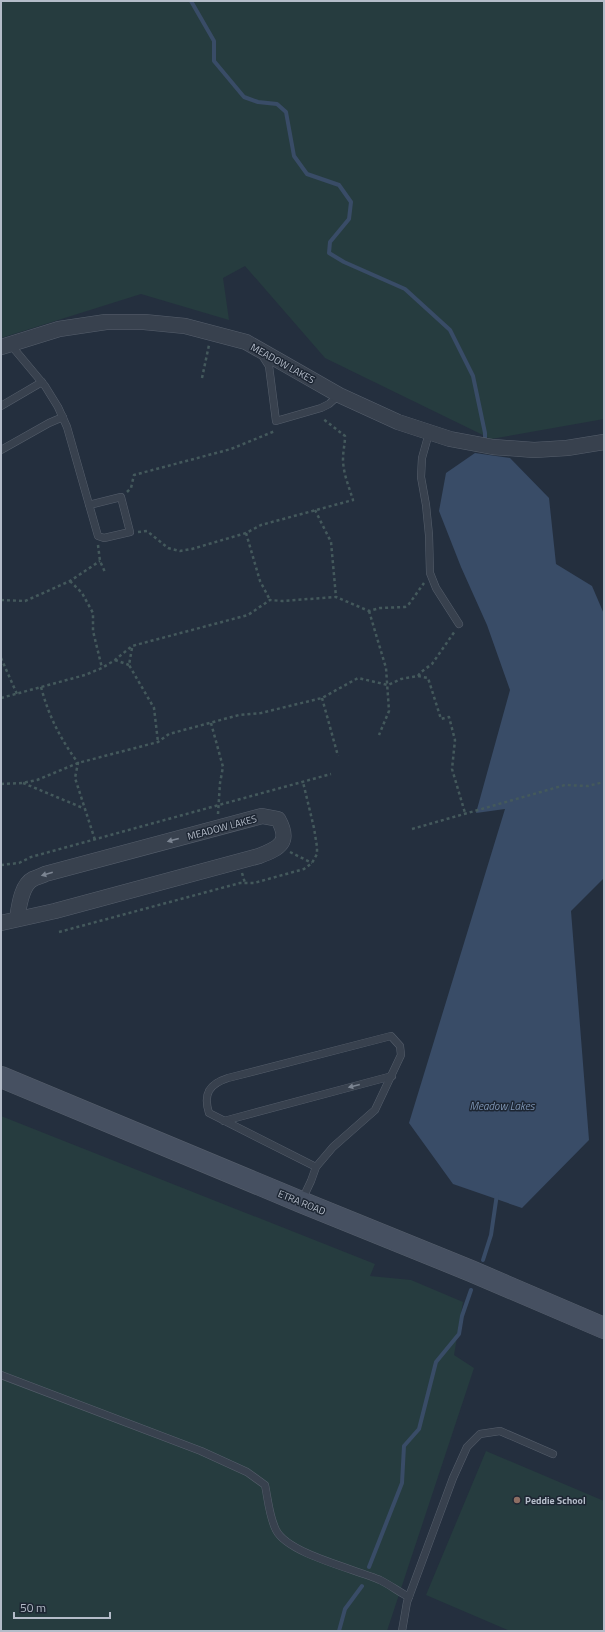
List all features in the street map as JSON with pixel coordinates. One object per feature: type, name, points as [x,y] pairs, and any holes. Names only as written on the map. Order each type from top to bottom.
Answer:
[{"type":"main road","name":"ETRA ROAD","points":[[1,1076],[301,1202],[471,1271],[604,1328]]},
{"type":"street","name":"MEADOW LAKES","points":[[5,346],[59,329],[106,322],[144,322],[185,326],[246,342],[339,395],[398,422],[429,433],[476,444],[509,449],[534,450],[567,448],[604,442]]},
{"type":"street","name":"MEADOW LAKES","points":[[17,919],[20,900],[32,879],[262,816],[278,819],[284,830],[283,838],[279,846]]},
{"type":"street","points":[[1,923],[54,911],[259,856],[274,850],[279,846]]},
{"type":"lane","points":[[5,346],[42,382],[63,417],[98,536],[104,538],[130,532],[121,497],[90,505]]},
{"type":"lane","points":[[258,350],[269,366],[276,421],[321,408],[329,404],[339,395]]},
{"type":"lane","points":[[1,406],[42,382]]},
{"type":"lane","points":[[1,450],[48,423],[63,417]]},
{"type":"lane","points":[[429,433],[422,458],[421,477],[429,535],[430,573],[436,588],[459,624]]},
{"type":"lane","points":[[301,1202],[311,1182],[316,1167],[333,1148],[375,1110],[401,1055],[400,1046],[391,1036],[217,1082],[210,1089],[205,1101],[209,1113],[316,1167]]},
{"type":"lane","points":[[224,1121],[392,1076]]},
{"type":"lane","points":[[1,1375],[201,1451],[247,1472],[265,1485],[272,1520],[276,1531],[288,1543],[318,1557],[380,1580],[409,1597]]},
{"type":"lane","points":[[402,1631],[409,1597],[453,1478],[467,1447],[480,1434],[500,1431],[553,1454]]},
{"type":"path","points":[[202,378],[211,332]]},
{"type":"path","points":[[130,532],[147,531],[168,548],[180,551],[192,549],[246,533],[261,525],[353,500],[344,468],[345,436],[323,417],[316,419]]},
{"type":"path","points":[[121,497],[131,488],[134,475],[231,449],[276,430]]},
{"type":"path","points":[[315,510],[331,542],[336,597]]},
{"type":"path","points":[[246,533],[260,581],[270,600]]},
{"type":"path","points":[[98,536],[100,561],[105,572]]},
{"type":"path","points":[[1,600],[25,601],[70,581],[100,561]]},
{"type":"path","points":[[1,698],[85,675],[102,668],[115,660],[132,646],[248,615],[270,600],[282,601],[336,597],[369,611],[380,608],[405,607],[409,604],[430,573]]},
{"type":"path","points":[[70,581],[82,593],[93,613],[93,631],[102,668]]},
{"type":"path","points":[[369,611],[386,668],[388,685],[389,711],[378,735]]},
{"type":"path","points":[[418,676],[432,664],[459,624]]},
{"type":"path","points":[[132,646],[129,665],[154,708],[158,742]]},
{"type":"path","points":[[1,658],[17,694]]},
{"type":"path","points":[[115,660],[129,665]]},
{"type":"path","points":[[1,784],[22,783],[37,780],[78,763],[158,742],[169,734],[239,715],[261,714],[322,698],[358,678],[388,685],[400,679],[418,676],[428,678],[441,719],[449,717],[455,740],[452,769],[465,813]]},
{"type":"path","points":[[41,687],[59,736],[78,763],[75,778],[95,840]]},
{"type":"path","points":[[322,698],[338,756]]},
{"type":"path","points":[[211,723],[223,767],[218,806],[219,828]]},
{"type":"path","points":[[1,865],[19,863],[31,857],[331,774]]},
{"type":"path","points":[[412,829],[565,785],[588,786],[604,782]]},
{"type":"path","points":[[22,783],[84,808]]},
{"type":"path","points":[[279,846],[312,863]]},
{"type":"green space","points":[[1,1],[604,1],[604,419],[491,439],[325,358],[245,266],[223,278],[229,320],[141,294],[1,338]]},
{"type":"green space","points":[[1,1116],[375,1264],[370,1276],[411,1280],[463,1302],[454,1355],[474,1368],[387,1631],[1,1631]]},
{"type":"green space","points":[[486,1451],[604,1501],[604,1631],[510,1631],[426,1595]]},
{"type":"water","name":"Meadow Lakes","points":[[475,453],[510,458],[549,498],[556,564],[592,586],[604,614],[604,878],[571,911],[589,1140],[522,1208],[453,1184],[409,1123],[505,809],[476,813],[510,690],[487,625],[461,567],[439,511],[446,473]]},
{"type":"waterway","points":[[191,1],[214,41],[214,61],[244,97],[258,102],[277,104],[286,112],[294,156],[307,174],[339,185],[351,202],[349,219],[330,242],[329,253],[344,262],[405,289],[450,330],[473,376],[485,433],[485,443]]},
{"type":"waterway","points":[[483,1260],[491,1235],[497,1194]]},
{"type":"waterway","points":[[369,1567],[402,1483],[404,1446],[419,1429],[436,1362],[459,1334],[462,1316],[471,1290]]},
{"type":"waterway","points":[[339,1631],[345,1609],[362,1586]]},
{"type":"place","name":"Peddie School","points":[[517,1500]]}]
